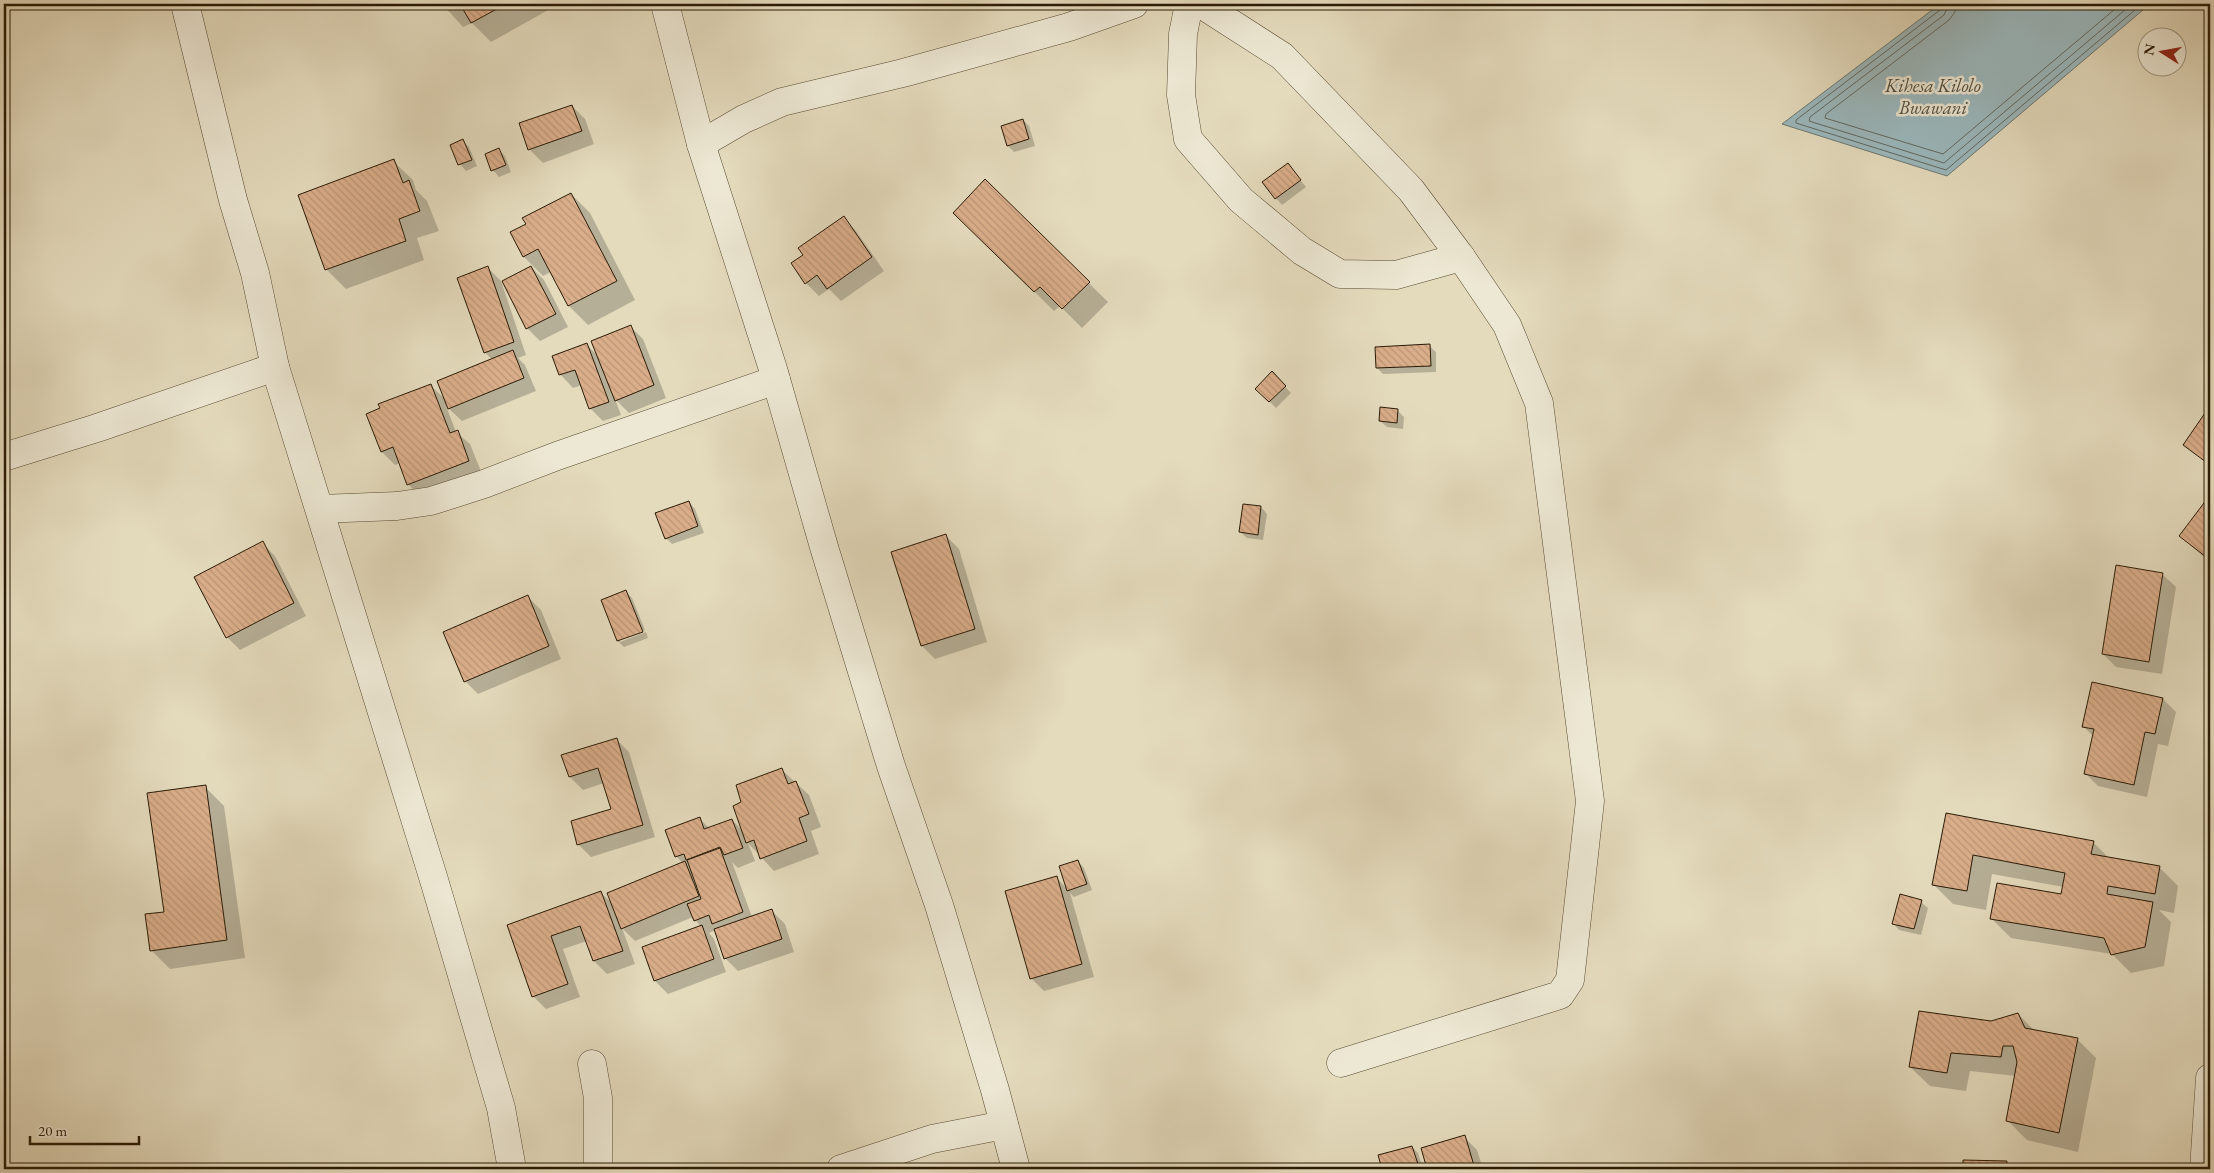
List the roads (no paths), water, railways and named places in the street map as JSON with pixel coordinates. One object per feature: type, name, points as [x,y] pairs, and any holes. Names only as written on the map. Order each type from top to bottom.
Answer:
[{"type":"street","points":[[185,4],[233,200],[255,273],[275,367],[434,880],[501,1108],[512,1169]]},
{"type":"street","points":[[665,4],[701,144],[776,380],[874,711],[938,905],[1016,1169]]},
{"type":"street","points":[[701,144],[744,119],[782,102],[903,73],[1069,27],[1134,4]]},
{"type":"street","points":[[1189,4],[1183,34],[1181,95],[1188,139],[1241,200],[1302,251],[1340,274],[1396,275],[1462,257]]},
{"type":"street","points":[[1201,4],[1282,56],[1410,190],[1462,257],[1507,325],[1539,403],[1590,801],[1570,980],[1560,995],[1341,1063]]},
{"type":"street","points":[[4,457],[97,428],[275,367]]},
{"type":"street","points":[[320,509],[397,506],[431,500],[484,484],[557,456],[776,380]]},
{"type":"street","points":[[592,1064],[598,1098],[598,1169]]},
{"type":"street","points":[[2204,1169],[2210,1078]]},
{"type":"street","points":[[841,1169],[932,1139],[1004,1125]]},
{"type":"water","name":"Kihesa Kilolo Bwawani","points":[[1940,4],[2150,4],[1947,176],[1782,124]]}]
